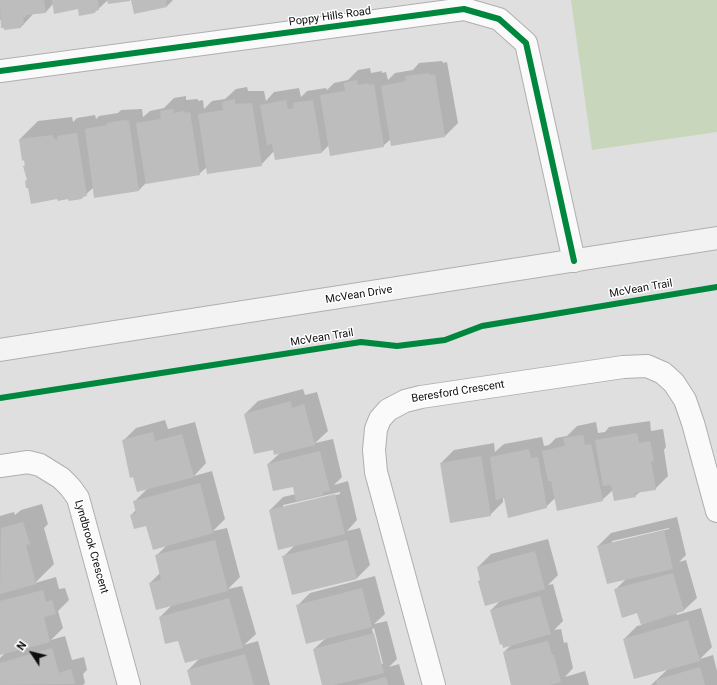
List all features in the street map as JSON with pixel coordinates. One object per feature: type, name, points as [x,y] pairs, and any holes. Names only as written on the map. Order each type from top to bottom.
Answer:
[{"type":"main road","name":"McVean Drive","points":[[0,350],[717,238]]},
{"type":"street","name":"Poppy Hills Road","points":[[0,71],[464,9],[500,19],[526,43],[574,261]]},
{"type":"street","name":"Beresford Crescent","points":[[434,685],[376,472],[374,450],[376,429],[380,419],[388,410],[404,401],[421,397],[623,367],[647,366],[662,373],[674,383],[685,400],[693,423],[717,512]]},
{"type":"street","name":"Lyndbrook Crescent","points":[[0,466],[28,462],[40,465],[61,478],[70,486],[78,498],[129,685]]},
{"type":"green space","points":[[571,0],[717,0],[717,132],[592,150]]},
{"type":"building","points":[[0,0],[44,0],[46,13],[26,15],[26,17],[23,17],[24,25],[21,25],[21,28],[4,30],[4,28],[1,28]]},
{"type":"building","points":[[52,0],[98,0],[99,10],[95,11],[95,13],[79,16],[78,9],[54,14]]},
{"type":"building","points":[[107,0],[130,0],[130,1],[108,4]]},
{"type":"building","points":[[131,0],[166,0],[167,7],[134,14]]},
{"type":"building","points":[[430,73],[430,75],[435,74],[445,137],[391,146],[381,86],[406,81],[405,76]]},
{"type":"building","points":[[357,80],[358,85],[369,83],[369,85],[374,84],[384,147],[330,156],[320,95],[345,91],[344,83]]},
{"type":"building","points":[[235,99],[235,104],[252,103],[262,166],[207,174],[198,114],[223,110],[222,102]]},
{"type":"building","points":[[286,100],[288,109],[294,108],[293,103],[313,100],[322,153],[275,160],[272,144],[267,145],[260,105]]},
{"type":"building","points":[[173,109],[174,113],[185,111],[185,113],[190,112],[200,175],[146,184],[136,123],[161,119],[160,111]]},
{"type":"building","points":[[124,120],[129,121],[139,191],[94,198],[85,129]]},
{"type":"building","points":[[77,133],[87,196],[82,197],[82,199],[69,201],[68,199],[58,201],[57,199],[31,204],[28,188],[26,188],[25,181],[27,180],[23,166],[25,166],[24,160],[22,161],[19,139],[53,135],[54,139],[58,139],[57,136]]},
{"type":"building","points":[[291,401],[292,408],[304,404],[315,445],[274,455],[273,450],[254,454],[244,414]]},
{"type":"building","points":[[153,432],[155,441],[182,434],[194,477],[137,492],[133,477],[130,478],[122,440]]},
{"type":"building","points":[[637,433],[639,443],[650,441],[654,461],[651,461],[656,490],[635,493],[636,497],[614,501],[611,485],[603,486],[595,440]]},
{"type":"building","points":[[583,435],[585,445],[591,444],[603,501],[557,511],[551,481],[548,481],[542,451],[565,446],[563,438]]},
{"type":"building","points":[[529,449],[531,458],[538,457],[547,508],[508,518],[504,498],[496,500],[490,457]]},
{"type":"building","points":[[320,451],[330,491],[323,492],[323,495],[296,501],[293,487],[273,491],[267,464]]},
{"type":"building","points":[[481,456],[491,516],[450,523],[440,463]]},
{"type":"building","points":[[200,483],[213,533],[153,550],[146,526],[134,529],[130,515],[136,513],[133,501]]},
{"type":"building","points":[[335,494],[345,534],[278,550],[269,510]]},
{"type":"building","points":[[23,522],[30,544],[26,545],[36,584],[0,594],[1,528]]},
{"type":"building","points":[[664,530],[673,569],[607,584],[597,546]]},
{"type":"building","points":[[215,540],[228,591],[156,610],[149,583],[161,580],[155,555]]},
{"type":"building","points":[[347,540],[357,579],[292,595],[282,556]]},
{"type":"building","points":[[535,551],[545,589],[485,606],[478,581],[480,580],[477,567]]},
{"type":"building","points":[[673,573],[684,611],[641,625],[637,613],[622,618],[614,589]]},
{"type":"building","points":[[362,588],[372,627],[306,644],[296,605]]},
{"type":"building","points":[[43,590],[46,602],[52,600],[56,614],[44,617],[50,642],[0,655],[0,601]]},
{"type":"building","points":[[540,596],[551,634],[503,648],[502,644],[500,645],[490,610]]},
{"type":"building","points":[[229,598],[243,648],[185,663],[178,641],[165,644],[159,617]]},
{"type":"building","points":[[688,620],[700,661],[634,679],[623,639]]},
{"type":"building","points":[[374,633],[384,673],[334,685],[322,685],[313,649]]},
{"type":"building","points":[[548,641],[552,655],[554,655],[561,682],[550,685],[511,685],[503,652]]},
{"type":"building","points":[[52,648],[59,673],[71,669],[75,684],[0,685],[0,663]]},
{"type":"building","points":[[245,654],[254,685],[191,685],[187,670]]},
{"type":"building","points":[[700,667],[705,685],[657,685],[656,680]]},
{"type":"building","points":[[386,677],[388,685],[356,685]]},
{"type":"cycle path","points":[[0,71],[464,9],[499,19],[526,43],[574,261]]},
{"type":"cycle path","name":"McVean Trail","points":[[0,398],[361,342],[397,346],[445,340],[482,326],[717,287]]}]
